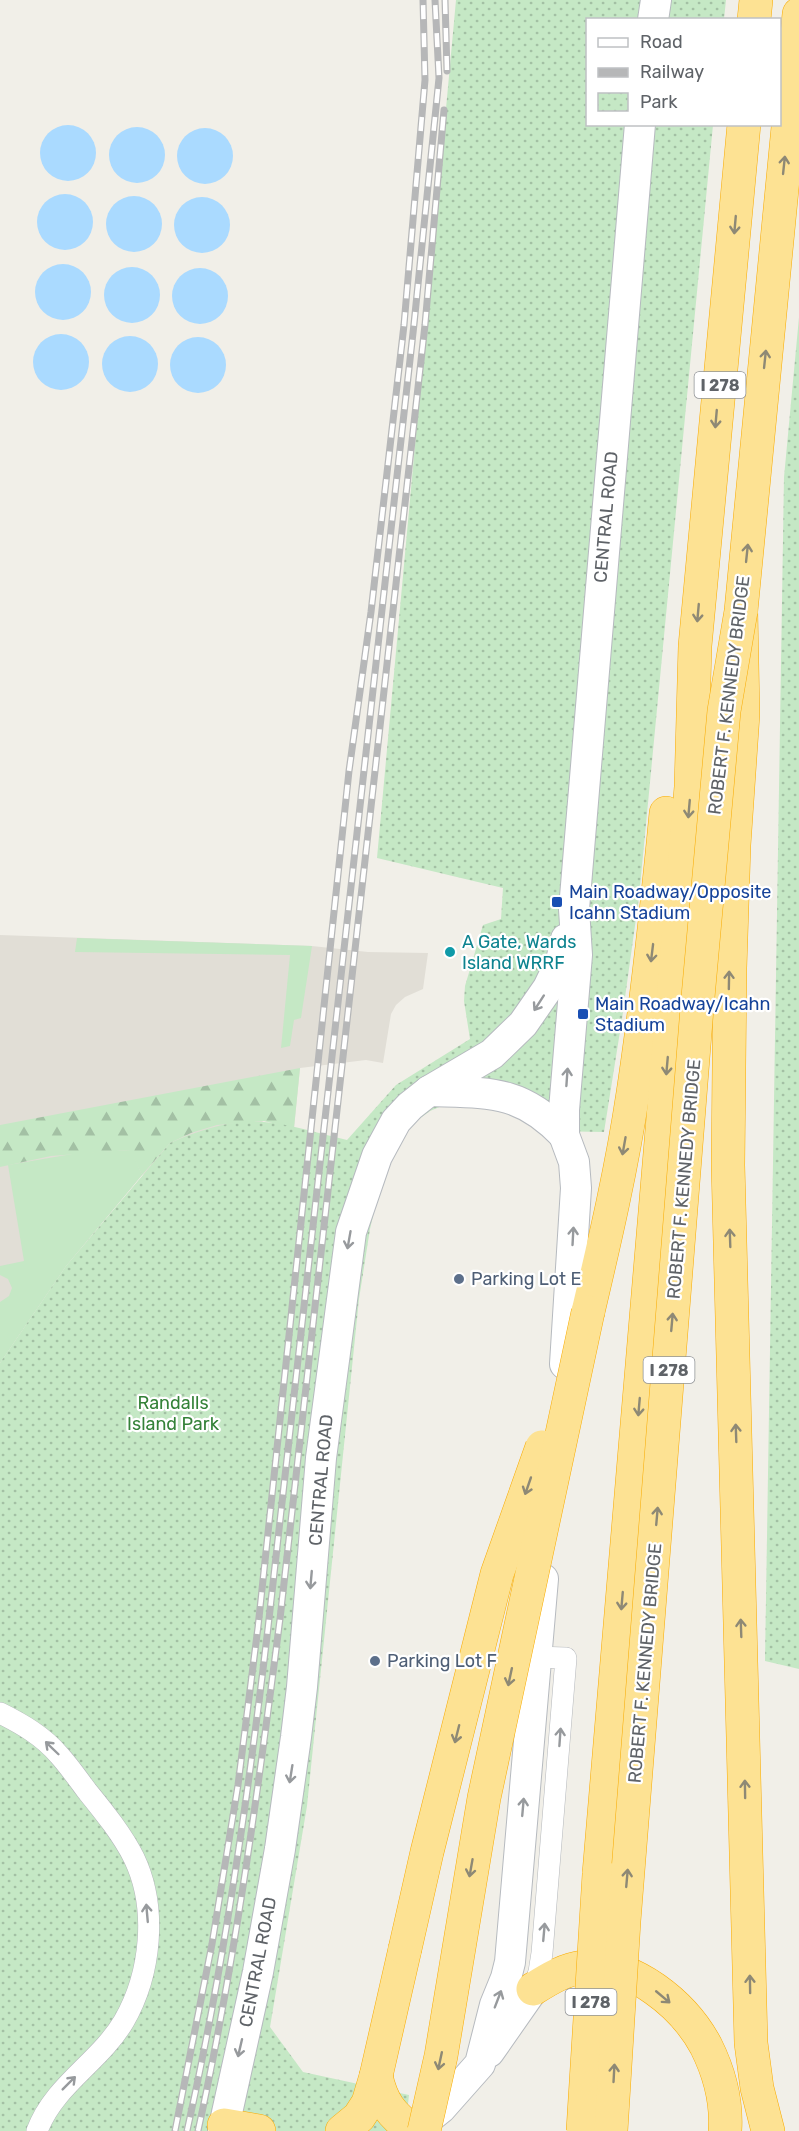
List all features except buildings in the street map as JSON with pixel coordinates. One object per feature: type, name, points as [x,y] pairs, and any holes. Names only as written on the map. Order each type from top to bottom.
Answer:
[{"type":"highway","points":[[754,18],[756,0]]},
{"type":"highway","name":"ROBERT F. KENNEDY BRIDGE","points":[[611,2131],[623,1932],[697,1008],[724,711],[741,611],[799,14]]},
{"type":"highway","name":"ROBERT F. KENNEDY BRIDGE","points":[[583,2131],[600,1862],[690,799],[695,645],[744,126]]},
{"type":"highway","points":[[741,611],[743,714],[734,844],[730,958],[728,1165],[751,2043],[757,2088],[768,2131]]},
{"type":"highway","points":[[424,2131],[441,2056],[484,1798],[615,1190],[633,1095],[656,927],[668,786],[695,645]]},
{"type":"highway","points":[[342,2131],[364,2112],[376,2076],[427,1852],[497,1574],[588,1312]]},
{"type":"highway","points":[[533,1989],[562,1973],[584,1967],[608,1968],[633,1976],[647,1984],[686,2019],[705,2045],[715,2067],[722,2092],[725,2131]]},
{"type":"highway","points":[[376,2076],[388,2108],[412,2131]]},
{"type":"highway","points":[[224,2128],[259,2131]]},
{"type":"street","points":[[653,18],[656,0]]},
{"type":"street","name":"CENTRAL ROAD","points":[[480,2064],[495,2005],[510,1962],[536,1656],[568,1338],[576,1188],[573,1162],[564,1135],[569,1038],[577,955],[574,909],[640,126]]},
{"type":"street","name":"CENTRAL ROAD","points":[[224,2128],[258,1972],[280,1849],[296,1737],[303,1687],[321,1458],[351,1232],[366,1184],[386,1137],[396,1121],[429,1091],[492,1054],[530,1016],[548,988],[561,961],[574,909]]},
{"type":"street","points":[[429,1091],[477,1092],[506,1096],[534,1109],[564,1135]]},
{"type":"street","name":"CENTRAL ROAD","points":[[412,2131],[441,2108],[480,2064],[533,1989],[539,1972],[543,1953],[566,1658],[536,1656]]},
{"type":"street","points":[[0,1713],[33,1731],[59,1754],[105,1814],[134,1859],[141,1877],[147,1911],[147,1950],[134,2004],[107,2045],[57,2095],[37,2131]]},
{"type":"shaded area","points":[[0,935],[312,946],[368,952],[428,953],[423,989],[405,997],[396,1005],[391,1014],[383,1063],[366,1060],[300,1068],[294,1128],[264,1121],[142,1175],[66,1266],[0,1363]]},
{"type":"green space","name":"Randalls Island Park","points":[[456,0],[726,0],[724,18],[586,18],[586,126],[713,126],[639,897],[604,1132],[547,1131],[518,1107],[449,1103],[430,1111],[415,1122],[402,1138],[392,1158],[376,1203],[359,1299],[307,1806],[270,2027],[303,2072],[409,2095],[405,2131],[0,2131],[0,1363],[66,1266],[170,1143],[216,1126],[240,1122],[284,1125],[347,1140],[396,1085],[470,1039],[464,1001],[465,986],[483,925],[501,919],[503,888],[377,858]]},
{"type":"green space","points":[[799,317],[799,1669],[765,1661],[784,477]]},
{"type":"green space","points":[[77,938],[312,946],[301,1018],[294,1020],[290,1046],[281,1048],[290,955],[75,952]]},
{"type":"green space","points":[[300,1068],[294,1128],[264,1121],[217,1125],[191,1133],[170,1143],[142,1175],[130,1150],[51,1156],[0,1167],[0,1125]]},
{"type":"green space","points":[[131,1150],[142,1175],[66,1266],[0,1363],[0,1302],[9,1296],[12,1288],[8,1279],[0,1275],[0,1266],[24,1261],[8,1165],[78,1153]]},
{"type":"water","points":[[62,125],[74,125],[84,129],[92,137],[96,153],[92,169],[84,177],[74,181],[62,181],[52,177],[44,169],[40,159],[40,147],[44,137],[52,129]]},
{"type":"water","points":[[131,127],[143,127],[153,131],[161,139],[165,155],[161,171],[153,179],[143,183],[131,183],[121,179],[113,171],[109,161],[109,149],[113,139],[121,131]]},
{"type":"water","points":[[199,128],[211,128],[221,132],[229,140],[233,156],[229,172],[221,180],[211,184],[199,184],[189,180],[181,172],[177,162],[177,150],[181,140],[189,132]]},
{"type":"water","points":[[59,194],[71,194],[81,198],[89,206],[93,222],[89,238],[81,246],[71,250],[59,250],[49,246],[41,238],[37,228],[37,216],[41,206],[49,198]]},
{"type":"water","points":[[128,196],[140,196],[150,200],[158,208],[162,224],[158,240],[150,248],[140,252],[128,252],[118,248],[110,240],[106,230],[106,218],[110,208],[118,200]]},
{"type":"water","points":[[196,197],[208,197],[218,201],[226,209],[230,225],[226,241],[218,249],[208,253],[196,253],[186,249],[178,241],[174,231],[174,219],[178,209],[186,201]]},
{"type":"water","points":[[57,264],[69,264],[79,268],[87,276],[91,292],[87,308],[79,316],[69,320],[57,320],[47,316],[39,308],[35,298],[35,286],[39,276],[47,268]]},
{"type":"water","points":[[126,267],[138,267],[148,271],[156,279],[160,295],[156,311],[148,319],[138,323],[126,323],[116,319],[108,311],[104,301],[104,289],[108,279],[116,271]]},
{"type":"water","points":[[194,268],[206,268],[216,272],[224,280],[228,296],[224,312],[216,320],[206,324],[194,324],[184,320],[176,312],[172,302],[172,290],[176,280],[184,272]]},
{"type":"water","points":[[55,334],[67,334],[77,338],[85,346],[89,362],[85,378],[77,386],[67,390],[55,390],[45,386],[37,378],[33,368],[33,356],[37,346],[45,338]]},
{"type":"water","points":[[124,336],[136,336],[146,340],[154,348],[158,364],[154,380],[146,388],[136,392],[124,392],[114,388],[106,380],[102,370],[102,358],[106,348],[114,340]]},
{"type":"water","points":[[192,337],[204,337],[214,341],[222,349],[226,365],[222,381],[214,389],[204,393],[192,393],[182,389],[174,381],[170,371],[170,359],[174,349],[182,341]]},
{"type":"railway","points":[[175,2131],[212,1944],[238,1785],[258,1627],[349,771],[371,612],[404,325],[425,80],[423,0]]},
{"type":"railway","points":[[187,2131],[234,1881],[268,1628],[414,324],[439,78],[435,0]]},
{"type":"railway","points":[[445,0],[447,71]]},
{"type":"railway","points":[[198,2131],[234,1940],[280,1619],[425,325],[444,110]]},
{"type":"place","name":"Main Roadway/Opposite Icahn Stadium","points":[[557,902]]},
{"type":"place","name":"A Gate, Wards Island WRRF","points":[[450,952]]},
{"type":"place","name":"Main Roadway/Icahn Stadium","points":[[583,1014]]},
{"type":"place","name":"Parking Lot E","points":[[459,1279]]},
{"type":"place","name":"Parking Lot F","points":[[375,1661]]}]
